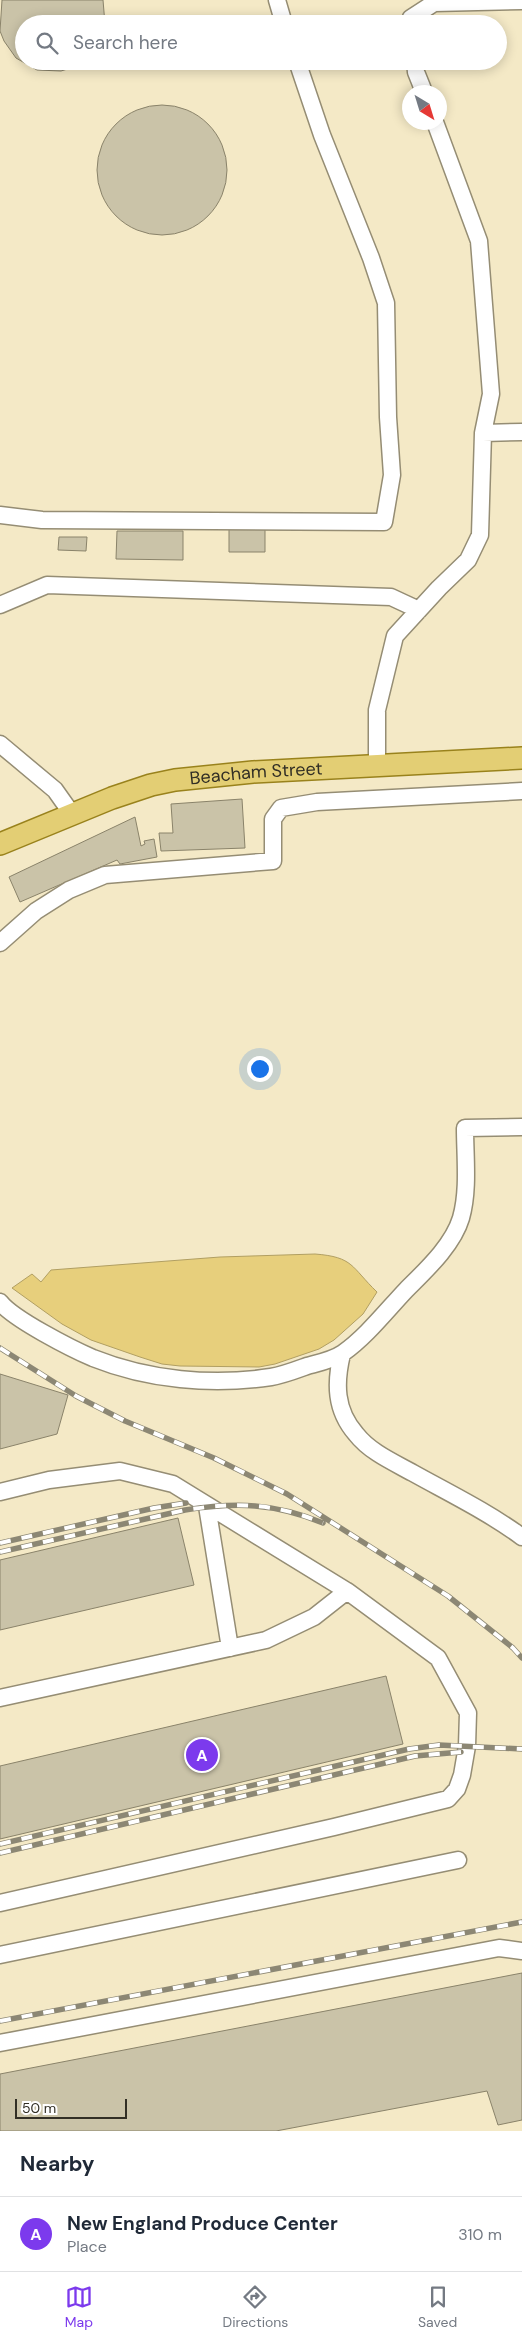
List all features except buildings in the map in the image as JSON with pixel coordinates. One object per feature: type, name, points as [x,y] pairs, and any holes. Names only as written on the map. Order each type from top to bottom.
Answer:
[{"type":"main road","name":"Beacham Street","points":[[0,844],[132,791],[175,780],[245,772],[522,758]]},
{"type":"lane","points":[[277,0],[281,15]]},
{"type":"lane","points":[[416,15],[434,3],[522,1]]},
{"type":"lane","points":[[0,515],[42,520],[384,522],[392,475],[388,417],[386,303],[372,258],[322,135],[300,70]]},
{"type":"lane","points":[[416,70],[421,85]]},
{"type":"lane","points":[[377,765],[377,710],[395,636],[468,560],[480,535],[483,433],[491,394],[479,241],[438,130]]},
{"type":"lane","points":[[483,433],[522,432]]},
{"type":"lane","points":[[0,605],[47,585],[391,596],[419,610]]},
{"type":"lane","points":[[0,744],[55,790],[72,814]]},
{"type":"lane","points":[[0,943],[36,911],[69,890],[105,875],[273,861],[273,818],[281,808],[318,802],[522,791]]},
{"type":"lane","points":[[0,1302],[60,1342],[125,1370],[153,1375],[206,1381],[273,1377],[342,1354],[422,1273],[450,1240],[461,1220],[465,1201],[464,1128],[522,1127]]},
{"type":"lane","points":[[342,1354],[336,1387],[347,1420],[356,1434],[374,1451],[476,1508],[522,1537]]},
{"type":"lane","points":[[0,1492],[49,1480],[120,1471],[173,1484],[346,1591],[438,1658],[468,1713],[467,1746],[462,1775],[457,1789],[448,1798],[334,1827],[0,1903]]},
{"type":"lane","points":[[208,1506],[230,1648]]},
{"type":"lane","points":[[0,1698],[266,1640],[314,1617],[346,1591]]},
{"type":"lane","points":[[0,1955],[458,1860]]},
{"type":"lane","points":[[0,2043],[499,1948],[522,1951]]},
{"type":"shaded area","points":[[0,0],[522,0],[522,2131],[0,2131]]},
{"type":"shaded area","points":[[328,1255],[345,1261],[377,1292],[363,1314],[334,1340],[319,1349],[275,1364],[259,1367],[180,1366],[162,1364],[140,1357],[91,1340],[62,1324],[12,1288],[32,1274],[41,1282],[51,1270],[220,1257]]},
{"type":"railway","points":[[0,1348],[76,1396],[125,1421],[214,1458],[287,1494],[448,1596],[513,1648],[522,1658]]},
{"type":"railway","points":[[0,1543],[154,1508],[186,1503]]},
{"type":"railway","points":[[0,1552],[204,1507],[238,1505],[272,1508],[288,1511],[323,1523]]},
{"type":"railway","points":[[0,1844],[409,1749],[439,1745],[522,1749]]},
{"type":"railway","points":[[0,1853],[415,1756],[461,1752]]},
{"type":"railway","points":[[0,2021],[522,1922]]},
{"type":"place","name":"New England Produce Center","points":[[202,1755]]}]
